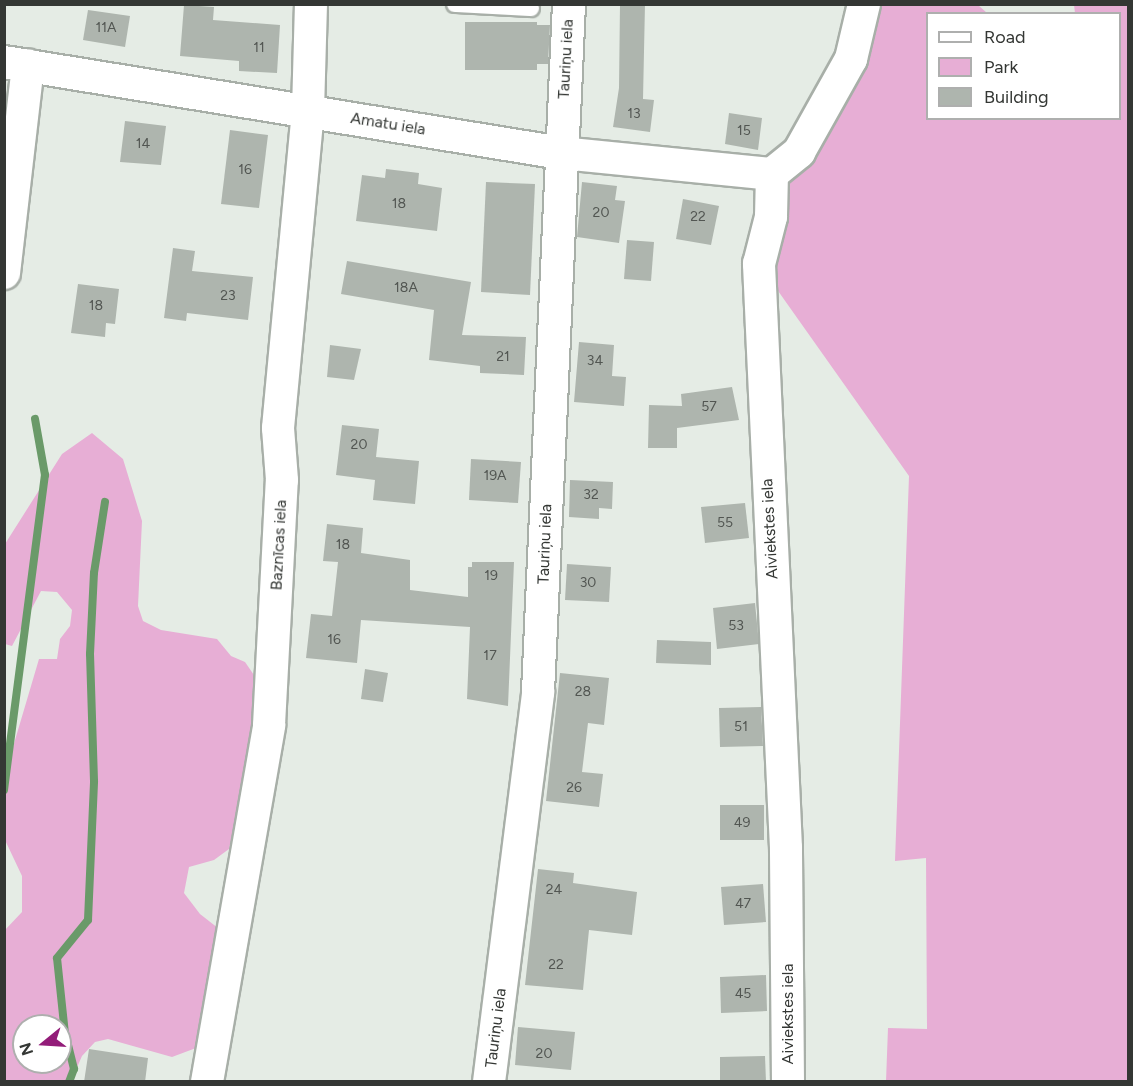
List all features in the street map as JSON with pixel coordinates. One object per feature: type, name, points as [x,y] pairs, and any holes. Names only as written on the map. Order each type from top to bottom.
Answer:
[{"type":"street","name":"Baznīcas iela","points":[[207,1082],[269,725],[282,480],[278,429],[308,111],[311,4]]},
{"type":"street","name":"Tauriņu iela","points":[[489,1082],[538,692],[569,4]]},
{"type":"street","points":[[772,174],[799,152],[851,59],[864,4]]},
{"type":"street","name":"Amatu iela","points":[[16,63],[561,153],[772,174]]},
{"type":"street","points":[[4,273],[16,63]]},
{"type":"street","name":"Aiviekstes iela","points":[[772,174],[771,217],[759,264],[786,848],[788,1082]]},
{"type":"lane","points":[[454,4],[531,8]]},
{"type":"green space","points":[[864,5],[978,5],[986,12],[926,12],[926,120],[1121,120],[1121,12],[1075,12],[1074,5],[1128,5],[1128,1081],[886,1081],[888,1028],[927,1029],[926,858],[895,861],[909,476],[759,264],[771,217]]},
{"type":"green space","points":[[92,433],[123,459],[142,521],[138,606],[143,621],[161,630],[217,639],[231,656],[245,662],[256,678],[260,707],[229,849],[214,860],[189,867],[184,893],[200,914],[223,932],[196,1048],[172,1057],[108,1039],[95,1042],[82,1056],[71,1081],[5,1081],[5,930],[22,912],[22,876],[5,840],[5,774],[39,659],[57,659],[60,639],[70,626],[72,610],[57,592],[41,591],[12,646],[5,644],[5,544],[62,454]]},
{"type":"building","points":[[620,4],[645,4],[643,99],[654,100],[650,132],[613,127],[619,88]]},
{"type":"building","points":[[184,5],[214,7],[213,20],[280,25],[277,73],[239,71],[239,61],[180,56]]},
{"type":"building","points":[[88,10],[130,16],[125,47],[83,40]]},
{"type":"building","points":[[465,22],[537,22],[537,25],[550,25],[548,64],[537,64],[537,70],[465,70]]},
{"type":"building","points":[[729,113],[762,118],[758,150],[725,144]]},
{"type":"building","points":[[125,121],[166,126],[161,165],[120,162]]},
{"type":"building","points":[[230,130],[268,135],[259,208],[221,204]]},
{"type":"building","points":[[386,169],[419,173],[418,184],[442,188],[437,231],[356,221],[362,175],[385,178]]},
{"type":"building","points":[[486,182],[535,184],[530,295],[481,292]]},
{"type":"building","points":[[582,182],[617,186],[615,200],[625,201],[619,243],[577,237]]},
{"type":"building","points":[[683,199],[719,206],[711,245],[676,239]]},
{"type":"building","points":[[627,240],[654,242],[651,281],[624,279]]},
{"type":"building","points":[[173,248],[195,251],[192,271],[253,277],[248,320],[187,313],[186,321],[164,318]]},
{"type":"building","points":[[347,261],[471,282],[462,335],[526,337],[524,375],[480,373],[480,366],[429,360],[434,310],[341,294]]},
{"type":"building","points":[[78,284],[119,289],[115,324],[106,323],[105,337],[71,333]]},
{"type":"building","points":[[579,342],[614,345],[612,376],[626,377],[624,406],[574,402]]},
{"type":"building","points":[[330,345],[361,349],[354,380],[327,377]]},
{"type":"building","points":[[732,387],[739,420],[677,428],[677,448],[648,448],[649,405],[682,406],[681,394]]},
{"type":"building","points":[[342,425],[379,429],[376,457],[419,461],[415,504],[373,500],[375,480],[336,475]]},
{"type":"building","points":[[471,459],[521,462],[518,503],[469,500]]},
{"type":"building","points":[[570,480],[613,482],[612,509],[599,508],[599,519],[569,517]]},
{"type":"building","points":[[745,503],[749,538],[705,543],[701,507]]},
{"type":"building","points":[[327,524],[363,528],[361,553],[410,560],[410,590],[468,597],[468,567],[472,567],[472,562],[514,562],[508,706],[467,699],[470,627],[361,620],[357,663],[306,658],[311,614],[332,616],[338,562],[323,561]]},
{"type":"building","points":[[567,564],[611,567],[609,602],[565,600]]},
{"type":"building","points":[[755,603],[759,644],[717,649],[713,608]]},
{"type":"building","points":[[657,640],[711,642],[711,665],[656,663]]},
{"type":"building","points":[[365,669],[388,673],[383,702],[361,699]]},
{"type":"building","points":[[560,673],[609,678],[604,725],[588,723],[582,772],[603,774],[599,807],[546,801]]},
{"type":"building","points":[[761,707],[763,746],[720,747],[719,708]]},
{"type":"building","points":[[720,805],[764,805],[764,840],[720,840]]},
{"type":"building","points":[[538,869],[574,873],[573,883],[637,892],[632,935],[589,930],[583,990],[525,985]]},
{"type":"building","points":[[763,884],[766,922],[724,925],[721,887]]},
{"type":"building","points":[[766,975],[767,1011],[721,1013],[720,977]]},
{"type":"building","points":[[518,1027],[575,1032],[571,1070],[515,1065]]},
{"type":"building","points":[[89,1049],[148,1058],[145,1082],[84,1082]]},
{"type":"building","points":[[765,1056],[766,1082],[720,1082],[720,1057]]},
{"type":"waterway","points":[[4,790],[45,475],[35,419]]},
{"type":"waterway","points":[[69,1082],[74,1069],[65,1034],[57,958],[88,920],[94,781],[90,654],[94,573],[105,502]]}]
